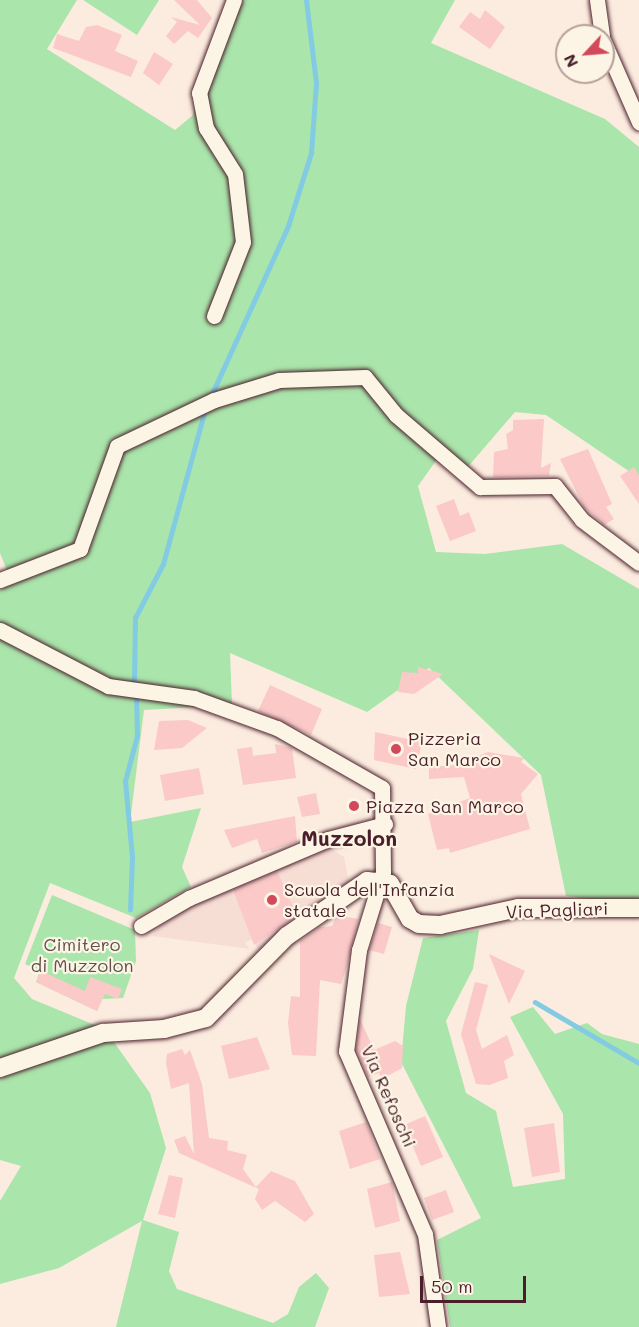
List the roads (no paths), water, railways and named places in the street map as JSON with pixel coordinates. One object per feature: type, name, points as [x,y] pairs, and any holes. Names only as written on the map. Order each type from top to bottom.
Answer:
[{"type":"street","points":[[214,316],[243,242],[235,174],[206,128],[199,93],[234,0]]},
{"type":"street","points":[[597,0],[601,24]]},
{"type":"street","points":[[615,66],[639,122]]},
{"type":"street","points":[[0,579],[80,549],[117,446],[198,406],[279,380],[365,377],[396,415],[480,487],[555,486],[582,520],[639,563]]},
{"type":"street","points":[[0,630],[108,686],[194,698],[277,728],[382,788],[385,825],[385,882],[356,886],[287,936],[206,1018],[175,1028],[103,1033],[0,1068]]},
{"type":"street","points":[[141,926],[189,898],[328,839],[385,825]]},
{"type":"street","name":"Via Pagliari","points":[[385,882],[410,919],[419,924],[440,926],[518,908],[639,908]]},
{"type":"street","name":"Via Refoschi","points":[[385,882],[359,950],[346,1051],[425,1234],[438,1327]]},
{"type":"waterway","points":[[211,396],[288,226],[311,153],[316,83],[306,0]]},
{"type":"waterway","points":[[134,681],[135,618],[163,564],[205,409]]},
{"type":"waterway","points":[[130,910],[132,857],[125,781],[137,736],[136,696]]},
{"type":"waterway","points":[[535,1002],[639,1063]]},
{"type":"place","name":"Pizzeria San Marco","points":[[396,749]]},
{"type":"place","name":"Piazza San Marco","points":[[354,806]]},
{"type":"place","name":"Scuola dell'Infanzia statale","points":[[272,900]]},
{"type":"district","name":"Muzzolon","points":[[349,838]]},
{"type":"park label","name":"Cimitero di Muzzolon","points":[[82,955]]}]
